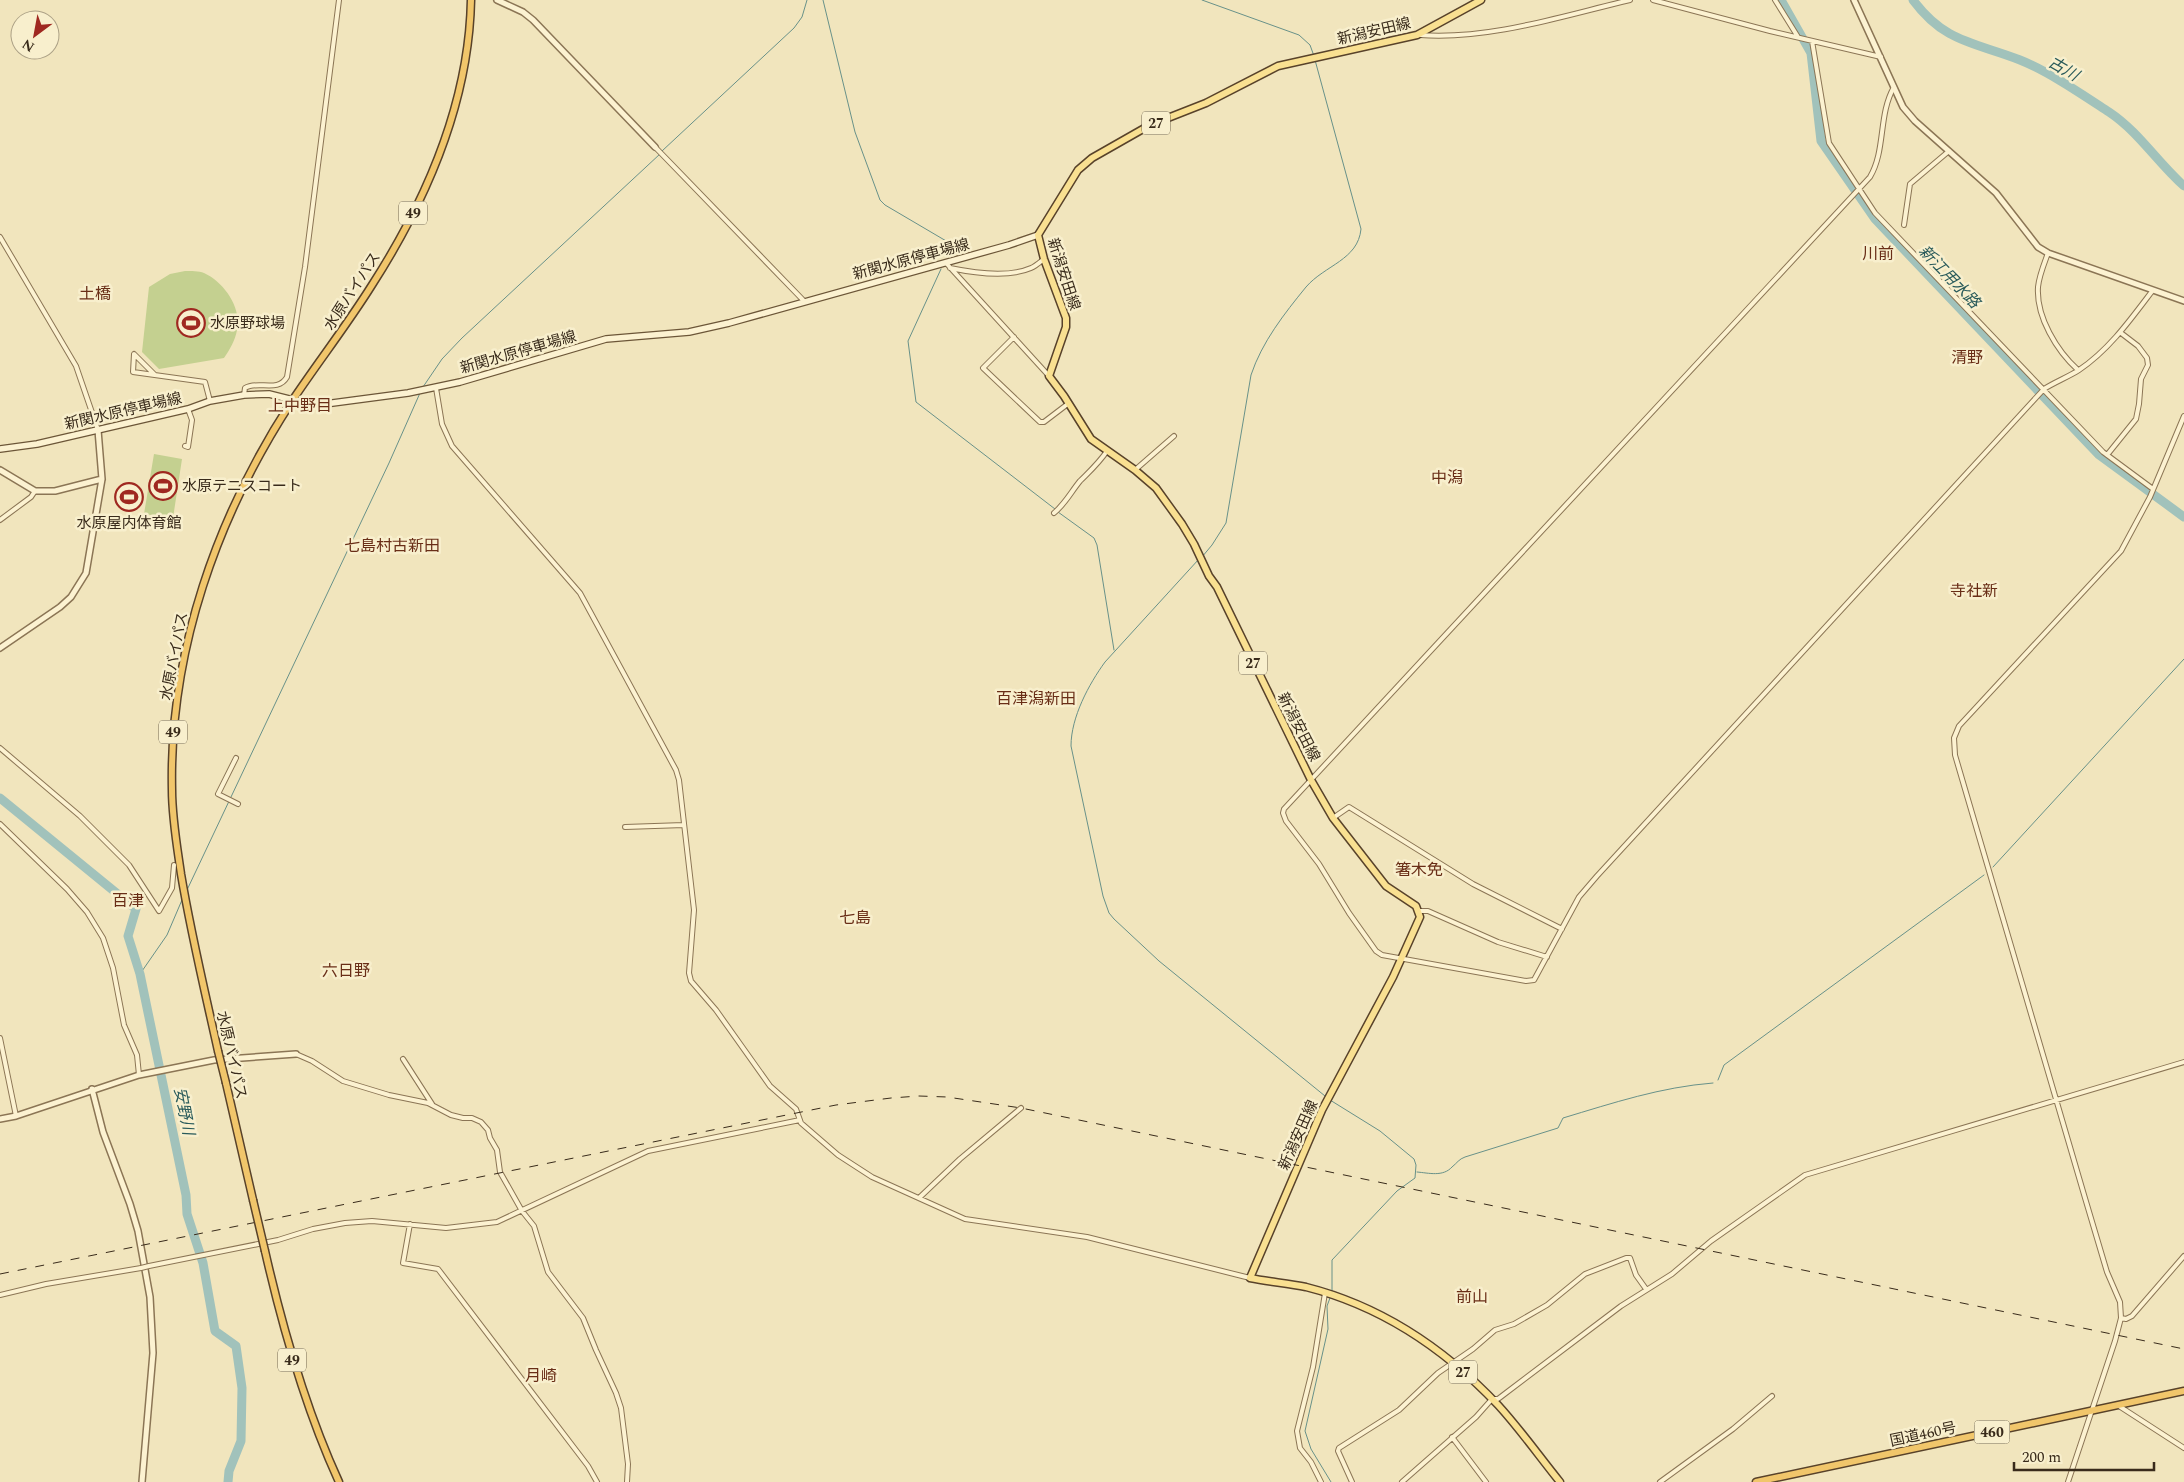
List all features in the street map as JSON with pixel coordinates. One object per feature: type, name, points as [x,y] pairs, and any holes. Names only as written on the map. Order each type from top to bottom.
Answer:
[{"type":"highway","name":"水原バイパス","points":[[339,1482],[287,1344],[197,960],[177,845],[172,791],[173,734],[182,667],[192,621],[213,555],[235,504],[260,454],[293,400],[392,254],[422,196],[436,163],[456,102],[468,43],[471,0]]},
{"type":"highway","name":"国道460号","points":[[1756,1482],[1768,1481],[2184,1390]]},
{"type":"highway","points":[[332,1466],[333,1482]]},
{"type":"main road","name":"新潟安田線","points":[[1250,1278],[1326,1102],[1393,977],[1420,917],[1419,912],[1416,906],[1386,886],[1332,818],[1311,780],[1194,544],[1156,488],[1135,470],[1091,439],[1069,403],[1049,376],[1066,327],[1066,318],[1044,259],[1038,234],[1071,179],[1092,158],[1150,126],[1206,103],[1263,72],[1319,56],[1417,35],[1481,0]]},
{"type":"main road","name":"新関水原停車場線","points":[[0,449],[37,444],[244,394],[269,394],[293,400],[325,404],[436,388],[489,374],[606,338],[688,332],[729,323],[804,301],[948,265],[1026,240],[1038,234]]},
{"type":"main road","name":"27","points":[[1250,1278],[1307,1288],[1338,1297],[1404,1326],[1452,1363],[1492,1399],[1560,1482]]},
{"type":"street","points":[[244,394],[245,388],[249,386],[276,386],[282,384],[286,377],[305,267],[339,0]]},
{"type":"street","points":[[497,0],[528,16],[804,301]]},
{"type":"street","points":[[1417,35],[1458,36],[1478,33],[1557,18],[1630,0]]},
{"type":"street","points":[[1653,0],[1880,57]]},
{"type":"street","points":[[1775,0],[1800,37]]},
{"type":"street","points":[[1854,0],[1903,107],[1909,115],[1996,193],[2038,247],[2048,253],[2184,301]]},
{"type":"street","points":[[1811,40],[1830,143],[1875,213],[2107,455],[2153,490]]},
{"type":"street","points":[[1894,87],[1887,98],[1877,166],[1854,196],[1284,809],[1284,816],[1319,864],[1349,913],[1376,951],[1382,956],[1526,981],[1534,980],[1580,897],[1597,876],[2038,396],[2078,370],[2121,332],[2153,290]]},
{"type":"street","points":[[1904,225],[1910,184],[1950,151]]},
{"type":"street","points":[[0,237],[76,366],[98,430],[102,479],[92,549],[86,573],[79,585],[71,597],[60,607],[0,648]]},
{"type":"street","points":[[2048,253],[2038,285],[2040,307],[2052,336],[2078,370]]},
{"type":"street","points":[[948,265],[968,272],[1012,272],[1030,268],[1044,259]]},
{"type":"street","points":[[948,265],[1049,376]]},
{"type":"street","points":[[2107,455],[2136,419],[2140,379],[2148,365],[2147,358],[2138,346],[2121,332]]},
{"type":"street","points":[[1014,337],[983,368],[1040,422],[1044,422],[1069,403]]},
{"type":"street","points":[[155,375],[134,354],[133,372],[205,382],[210,401]]},
{"type":"street","points":[[436,388],[442,424],[452,446],[580,593],[676,770],[679,780],[694,910],[689,973],[691,981],[716,1010],[770,1086],[796,1109],[800,1120],[849,1163],[872,1177],[966,1219],[1087,1237],[1250,1278]]},
{"type":"street","points":[[185,446],[188,447],[192,420],[188,408]]},
{"type":"street","points":[[2068,1482],[2121,1318],[2120,1302],[2107,1272],[2056,1100],[1955,755],[1954,738],[1959,726],[2114,561],[2134,530],[2150,497],[2184,416]]},
{"type":"street","points":[[1135,470],[1174,436]]},
{"type":"street","points":[[1056,511],[1080,481],[1096,467],[1107,451]]},
{"type":"street","points":[[0,470],[35,491],[55,491],[102,479]]},
{"type":"street","points":[[0,520],[31,497],[35,491]]},
{"type":"street","points":[[0,748],[80,816],[130,864],[159,911],[172,888],[174,865]]},
{"type":"street","points":[[236,758],[218,794],[238,804]]},
{"type":"street","points":[[1332,818],[1349,806],[1473,884],[1562,929]]},
{"type":"street","points":[[0,824],[72,894],[87,912],[103,938],[113,968],[124,1025],[137,1055],[139,1075]]},
{"type":"street","points":[[625,827],[684,825]]},
{"type":"street","points":[[1419,912],[1428,911],[1498,942],[1547,957]]},
{"type":"street","points":[[0,1038],[16,1116]]},
{"type":"street","points":[[0,1119],[16,1116],[92,1089],[139,1075],[193,1064],[243,1057],[294,1054],[312,1061],[343,1081],[389,1095],[432,1104],[451,1115],[472,1118],[481,1122],[488,1130],[497,1150],[500,1172],[522,1210],[534,1226],[548,1272],[583,1318],[616,1393],[621,1408],[628,1464],[627,1482]]},
{"type":"street","points":[[402,1059],[432,1104]]},
{"type":"street","points":[[1402,1482],[1476,1417],[1492,1399],[1498,1399],[1621,1306],[1672,1274],[1711,1241],[1805,1175],[2184,1062]]},
{"type":"street","points":[[92,1089],[103,1132],[138,1231],[150,1297],[153,1353],[142,1482]]},
{"type":"street","points":[[919,1198],[960,1158],[1021,1108]]},
{"type":"street","points":[[0,1295],[46,1284],[140,1268],[278,1240],[332,1224],[372,1221],[446,1228],[486,1224],[509,1217],[648,1151],[800,1120]]},
{"type":"street","points":[[410,1224],[403,1264],[438,1269],[588,1466],[597,1482]]},
{"type":"street","points":[[2121,1318],[2126,1319],[2132,1316],[2184,1256]]},
{"type":"street","points":[[1352,1482],[1338,1451],[1339,1448],[1399,1410],[1438,1373],[1474,1349],[1495,1330],[1514,1324],[1547,1304],[1585,1274],[1630,1258],[1636,1275],[1646,1289]]},
{"type":"street","points":[[1321,1482],[1311,1462],[1300,1448],[1297,1431],[1313,1367],[1325,1293]]},
{"type":"street","points":[[1660,1482],[1772,1396]]},
{"type":"street","points":[[2118,1405],[2184,1448]]},
{"type":"street","points":[[1452,1437],[1486,1482]]},
{"type":"green space","name":"水原野球場","points":[[185,271],[204,273],[225,289],[237,313],[236,334],[224,358],[159,369],[142,352],[149,287],[170,274]]},
{"type":"green space","name":"水原テニスコート","points":[[154,454],[182,459],[173,518],[144,514]]},
{"type":"waterway","points":[[662,151],[794,28],[802,17],[807,0]]},
{"type":"waterway","points":[[823,0],[855,132],[880,200],[885,205],[953,245],[947,257]]},
{"type":"waterway","points":[[1202,0],[1299,35],[1310,45],[1314,56]]},
{"type":"waterway","name":"新江用水路","points":[[1781,0],[1811,53],[1821,141],[1875,219],[2098,454],[2184,517]]},
{"type":"waterway","name":"古川","points":[[1913,0],[1925,14],[1949,33],[2042,70],[2109,112],[2130,129],[2184,186]]},
{"type":"waterway","points":[[1202,557],[1226,523],[1251,375],[1261,351],[1282,318],[1306,287],[1347,255],[1359,239],[1361,229],[1315,60]]},
{"type":"waterway","points":[[423,387],[442,359],[462,338],[660,154]]},
{"type":"waterway","points":[[941,269],[908,341],[916,402],[1055,509]]},
{"type":"waterway","points":[[187,890],[389,463],[420,393]]},
{"type":"waterway","points":[[1058,512],[1094,538],[1097,545],[1114,650]]},
{"type":"waterway","points":[[1199,559],[1105,662],[1087,691],[1074,724],[1071,746],[1103,896],[1109,913],[1114,919],[1159,961],[1325,1096]]},
{"type":"waterway","points":[[1993,867],[2184,659]]},
{"type":"waterway","name":"安野川","points":[[0,798],[136,909],[128,936],[140,974],[186,1195],[187,1214],[203,1263],[215,1331],[236,1346],[242,1388],[241,1441],[229,1471],[228,1482]]},
{"type":"waterway","points":[[1718,1080],[1724,1065],[1984,875]]},
{"type":"waterway","points":[[140,974],[167,935],[182,900]]},
{"type":"waterway","points":[[1417,1172],[1436,1174],[1444,1172],[1463,1158],[1558,1128],[1563,1118],[1637,1096],[1713,1083]]},
{"type":"waterway","points":[[1330,1100],[1380,1131],[1414,1159],[1416,1165],[1415,1178],[1397,1191],[1332,1260],[1332,1292]]},
{"type":"waterway","points":[[1330,1298],[1327,1306],[1328,1329],[1305,1431],[1311,1449],[1331,1482]]},
{"type":"railway","points":[[0,1274],[836,1105],[919,1096],[947,1097],[1021,1108],[2184,1349]]},
{"type":"place","name":"水原野球場","points":[[191,323]]},
{"type":"place","name":"水原テニスコート","points":[[163,486]]},
{"type":"place","name":"水原屋内体育館","points":[[129,497]]},
{"type":"district","name":"川前","points":[[1878,253]]},
{"type":"district","name":"土橋","points":[[95,293]]},
{"type":"district","name":"清野","points":[[1967,357]]},
{"type":"district","name":"上中野目","points":[[300,405]]},
{"type":"district","name":"中潟","points":[[1447,477]]},
{"type":"district","name":"七島村古新田","points":[[392,545]]},
{"type":"district","name":"寺社新","points":[[1974,590]]},
{"type":"district","name":"百津潟新田","points":[[1036,698]]},
{"type":"district","name":"箸木免","points":[[1419,869]]},
{"type":"district","name":"百津","points":[[128,900]]},
{"type":"district","name":"七島","points":[[855,917]]},
{"type":"district","name":"六日野","points":[[346,970]]},
{"type":"district","name":"前山","points":[[1472,1296]]},
{"type":"district","name":"月崎","points":[[541,1375]]}]
